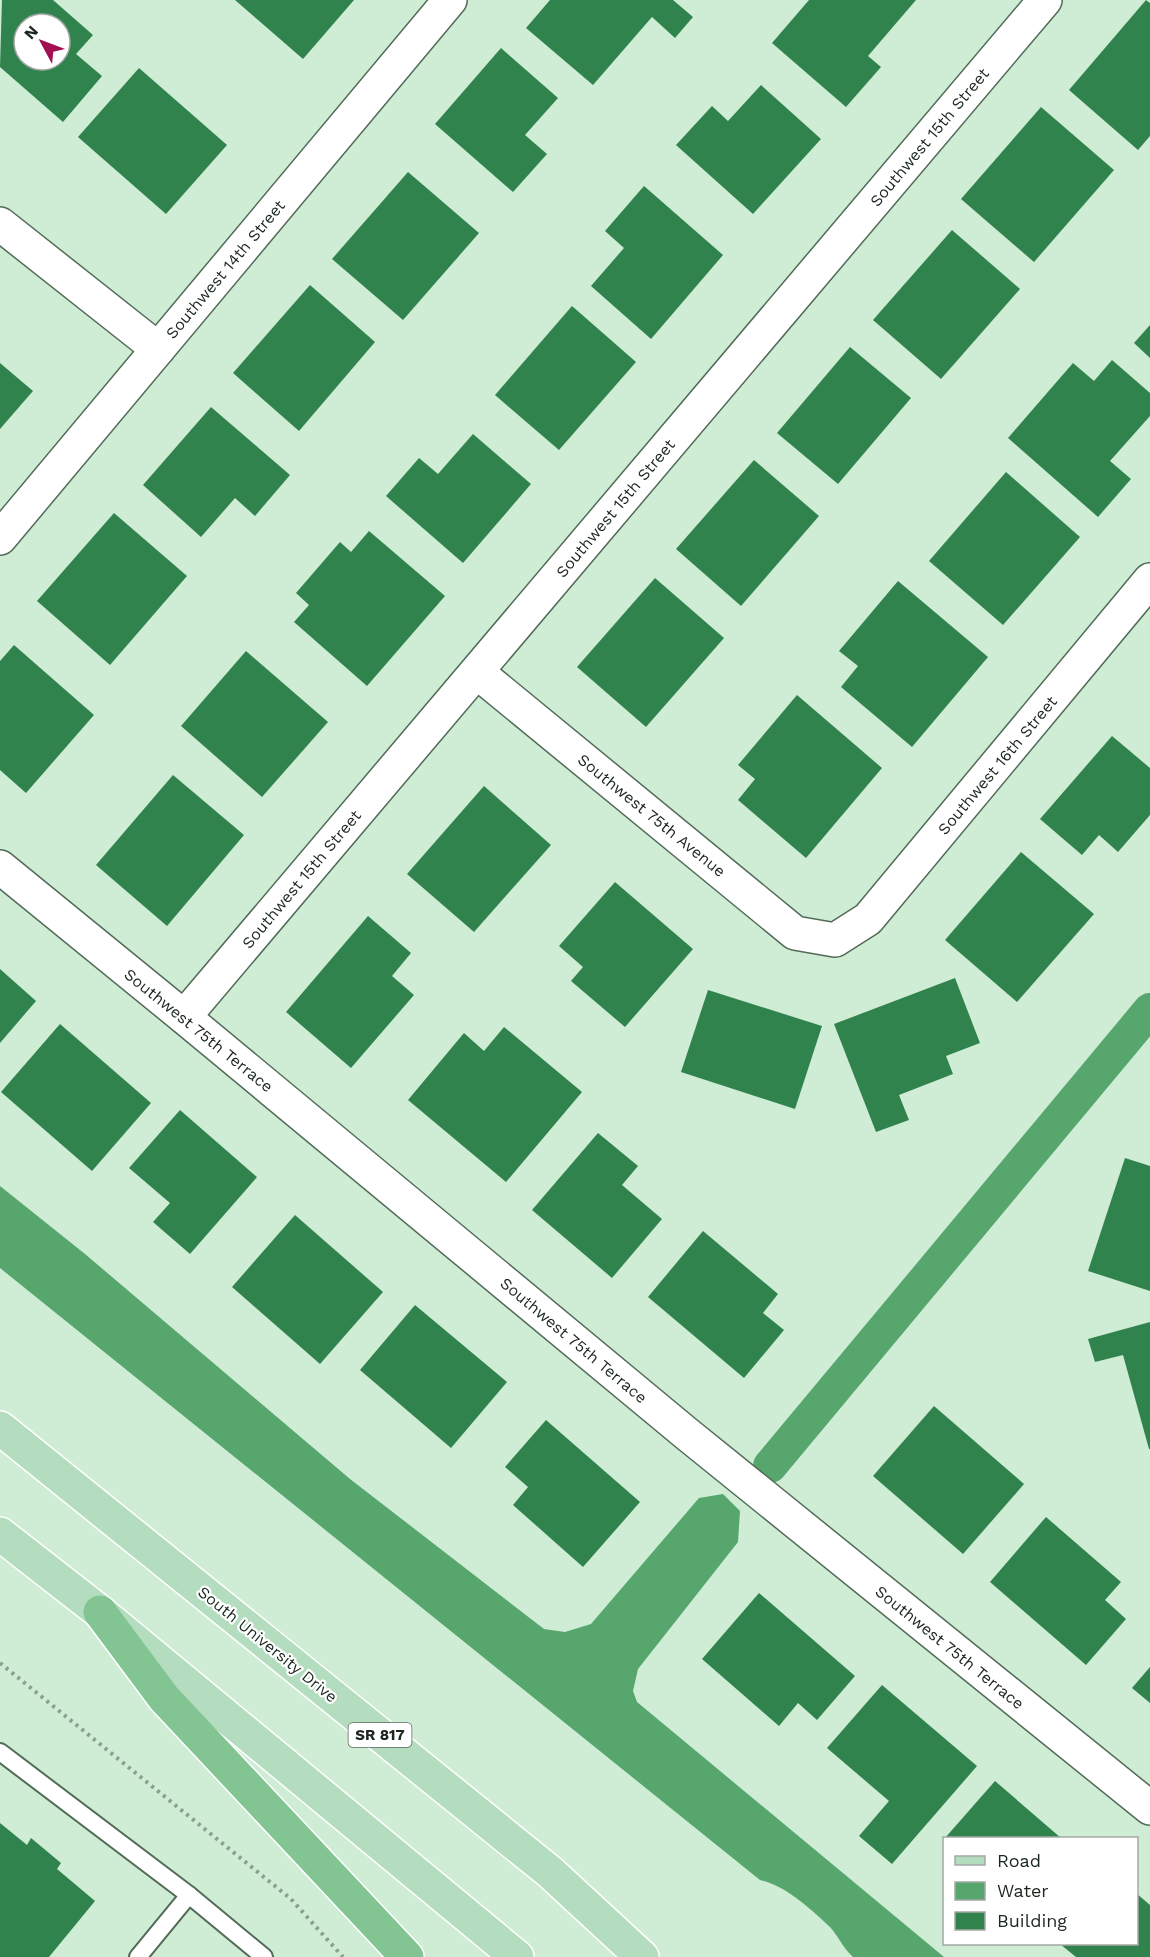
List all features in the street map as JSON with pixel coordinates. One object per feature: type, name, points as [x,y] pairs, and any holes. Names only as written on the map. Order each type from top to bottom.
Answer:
[{"type":"highway","points":[[100,1612],[164,1698],[407,1957]]},
{"type":"main road","name":"South University Drive","points":[[0,1428],[550,1872],[642,1957]]},
{"type":"main road","points":[[0,1534],[100,1612],[517,1957]]},
{"type":"street","name":"Southwest 14th Street","points":[[0,537],[450,0]]},
{"type":"street","name":"Southwest 15th Street","points":[[184,1017],[1045,0]]},
{"type":"street","points":[[0,224],[158,348]]},
{"type":"street","name":"Southwest 16th Street","points":[[835,940],[868,920],[1150,580]]},
{"type":"street","name":"Southwest 75th Avenue","points":[[477,672],[795,933],[835,940]]},
{"type":"street","name":"Southwest 75th Terrace","points":[[0,867],[687,1434],[1150,1808]]},
{"type":"lane","points":[[0,1752],[189,1895],[264,1957]]},
{"type":"lane","points":[[138,1957],[189,1895]]},
{"type":"path","points":[[0,1663],[291,1899],[343,1957]]},
{"type":"water","points":[[0,1186],[85,1254],[350,1479],[544,1629],[565,1632],[591,1624],[699,1498],[723,1494],[740,1511],[738,1542],[638,1669],[633,1691],[637,1702],[944,1957],[853,1957],[830,1927],[806,1906],[788,1892],[760,1880],[0,1268]]},
{"type":"building","points":[[2,0],[53,0],[67,12],[12,12],[12,72],[72,72],[72,17],[93,35],[76,54],[102,76],[63,122],[0,67]]},
{"type":"building","points":[[235,0],[354,0],[303,59]]},
{"type":"building","points":[[550,0],[673,0],[693,17],[675,38],[652,17],[593,85],[526,28]]},
{"type":"building","points":[[809,0],[916,0],[868,56],[881,67],[846,107],[772,43]]},
{"type":"building","points":[[1146,0],[1150,3],[1150,136],[1138,150],[1069,90]]},
{"type":"building","points":[[501,48],[558,98],[525,135],[547,154],[513,192],[435,124]]},
{"type":"building","points":[[139,68],[227,145],[166,214],[78,137]]},
{"type":"building","points":[[761,85],[821,139],[753,214],[676,145],[712,106],[728,121]]},
{"type":"building","points":[[1041,107],[1114,170],[1034,262],[961,199]]},
{"type":"building","points":[[408,172],[479,233],[403,320],[332,259]]},
{"type":"building","points":[[644,186],[723,255],[651,339],[591,286],[624,248],[605,231]]},
{"type":"building","points":[[952,230],[1020,289],[941,379],[873,320]]},
{"type":"building","points":[[310,285],[375,342],[299,431],[233,373]]},
{"type":"building","points":[[572,306],[636,362],[559,450],[495,395]]},
{"type":"building","points":[[1150,325],[1150,358],[1134,343]]},
{"type":"building","points":[[850,347],[911,398],[838,484],[777,433]]},
{"type":"building","points":[[1112,360],[1150,393],[1150,416],[1110,461],[1131,479],[1098,517],[1008,438],[1073,363],[1094,381]]},
{"type":"building","points":[[0,363],[33,391],[0,429]]},
{"type":"building","points":[[211,407],[290,475],[255,516],[235,498],[201,537],[143,485]]},
{"type":"building","points":[[473,434],[531,484],[463,563],[386,496],[419,458],[438,474]]},
{"type":"building","points":[[754,460],[819,516],[741,606],[676,549]]},
{"type":"building","points":[[1006,472],[1080,537],[1003,625],[929,561]]},
{"type":"building","points":[[114,513],[187,576],[110,665],[37,601]]},
{"type":"building","points":[[369,531],[445,596],[367,686],[294,622],[309,605],[296,593],[340,542],[351,552]]},
{"type":"building","points":[[655,578],[724,638],[646,727],[577,667]]},
{"type":"building","points":[[898,581],[988,657],[912,747],[841,687],[858,666],[839,651]]},
{"type":"building","points":[[14,645],[94,715],[26,793],[0,770],[0,661]]},
{"type":"building","points":[[246,651],[328,722],[262,797],[181,726]]},
{"type":"building","points":[[797,695],[882,768],[806,858],[738,800],[755,779],[738,765]]},
{"type":"building","points":[[1112,736],[1150,768],[1150,815],[1118,852],[1099,835],[1082,855],[1040,819]]},
{"type":"building","points":[[173,775],[244,835],[167,926],[96,865]]},
{"type":"building","points":[[484,786],[551,845],[474,932],[407,874]]},
{"type":"building","points":[[1021,852],[1094,914],[1017,1002],[945,940]]},
{"type":"building","points":[[615,882],[693,949],[625,1027],[571,981],[583,967],[559,946]]},
{"type":"building","points":[[368,916],[411,953],[392,976],[414,995],[351,1068],[286,1012]]},
{"type":"building","points":[[0,969],[36,1001],[0,1043]]},
{"type":"building","points":[[955,978],[980,1043],[946,1056],[953,1074],[899,1095],[909,1120],[876,1132],[834,1024]]},
{"type":"building","points":[[708,990],[822,1026],[795,1109],[681,1072]]},
{"type":"building","points":[[60,1024],[151,1103],[92,1171],[1,1092]]},
{"type":"building","points":[[504,1027],[582,1092],[506,1182],[408,1100],[464,1033],[484,1051]]},
{"type":"building","points":[[180,1110],[257,1177],[190,1254],[153,1222],[170,1203],[129,1168]]},
{"type":"building","points":[[598,1133],[638,1166],[622,1185],[662,1219],[612,1278],[532,1210]]},
{"type":"building","points":[[1125,1158],[1150,1166],[1150,1291],[1088,1271]]},
{"type":"building","points":[[295,1215],[383,1292],[320,1364],[232,1287]]},
{"type":"building","points":[[703,1231],[778,1294],[763,1313],[784,1330],[744,1378],[648,1297]]},
{"type":"building","points":[[415,1305],[507,1382],[451,1448],[360,1370]]},
{"type":"building","points":[[1150,1322],[1149,1449],[1123,1355],[1095,1362],[1088,1339]]},
{"type":"building","points":[[934,1406],[1024,1484],[963,1554],[873,1476]]},
{"type":"building","points":[[546,1420],[640,1502],[583,1567],[513,1505],[528,1487],[505,1467]]},
{"type":"building","points":[[1046,1517],[1121,1582],[1105,1600],[1126,1619],[1086,1665],[990,1582]]},
{"type":"building","points":[[759,1593],[855,1676],[817,1720],[798,1703],[779,1726],[702,1659]]},
{"type":"building","points":[[1150,1667],[1150,1703],[1132,1688]]},
{"type":"building","points":[[882,1685],[977,1766],[892,1864],[859,1836],[889,1801],[827,1748]]},
{"type":"building","points":[[995,1781],[1060,1837],[946,1837]]},
{"type":"building","points":[[0,1823],[27,1845],[31,1838],[61,1863],[57,1869],[95,1901],[49,1957],[0,1957]]},
{"type":"building","points":[[1138,1895],[1150,1905],[1150,1957],[1076,1957],[1061,1945],[1138,1945]]},
{"type":"waterway","points":[[770,1466],[1150,1010]]}]
